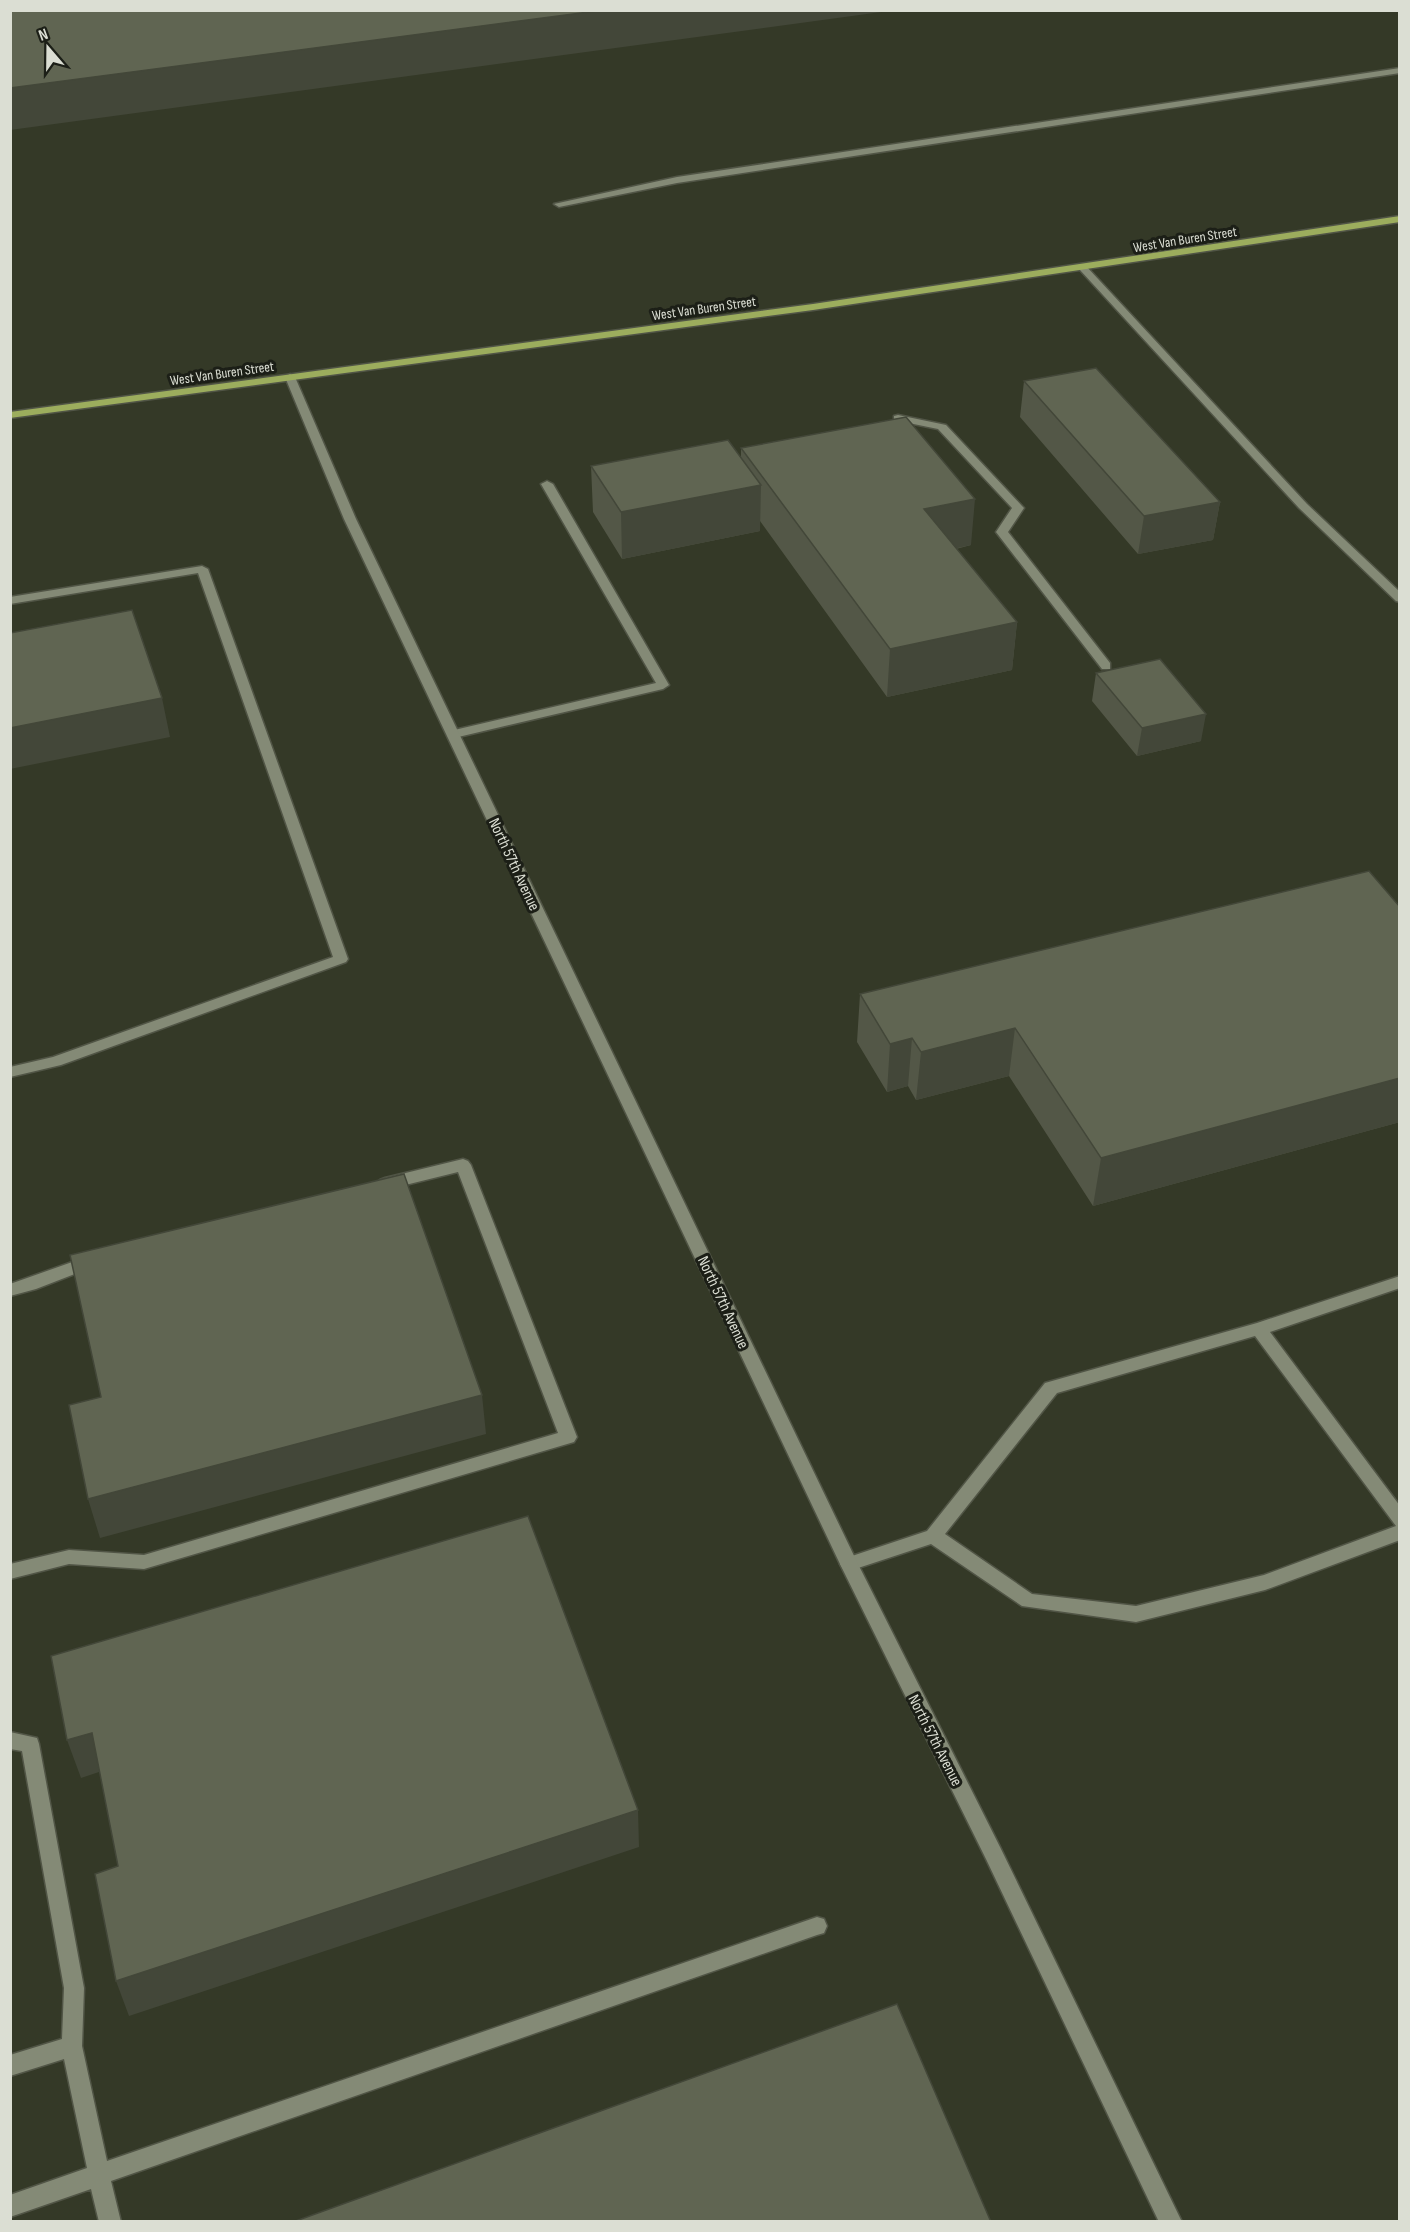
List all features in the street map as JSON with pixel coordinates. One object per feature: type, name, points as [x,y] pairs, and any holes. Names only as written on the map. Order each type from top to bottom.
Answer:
[{"type":"main road","name":"West Van Buren Street","points":[[10,415],[1083,268],[1400,219]]},
{"type":"street","points":[[559,204],[677,180],[1400,70]]},
{"type":"street","points":[[1083,268],[1303,506],[1400,599]]},
{"type":"street","name":"North 57th Avenue","points":[[290,377],[350,519],[849,1564],[993,1853],[1170,2222]]},
{"type":"street","points":[[898,418],[942,427],[1018,508],[1002,532],[1106,666]]},
{"type":"street","points":[[454,734],[663,685],[547,484]]},
{"type":"street","points":[[10,601],[202,569],[244,695],[341,959],[56,1061],[10,1072]]},
{"type":"street","points":[[10,1572],[69,1557],[144,1562],[568,1437],[463,1165],[370,1188]]},
{"type":"street","points":[[10,1290],[30,1285],[103,1257]]},
{"type":"street","points":[[849,1564],[933,1536],[1051,1388],[1259,1329],[1400,1282]]},
{"type":"street","points":[[1259,1329],[1400,1520]]},
{"type":"street","points":[[933,1536],[1029,1601],[1136,1614],[1264,1582],[1400,1532]]},
{"type":"street","points":[[10,1740],[30,1744],[74,1988],[72,2046],[110,2222]]},
{"type":"street","points":[[10,2206],[817,1926]]},
{"type":"street","points":[[10,2066],[72,2046]]},
{"type":"building","points":[[10,10],[604,10],[10,88]]},
{"type":"building","points":[[1096,368],[1220,502],[1144,516],[1024,381]]},
{"type":"building","points":[[906,417],[975,499],[924,509],[1017,622],[890,649],[741,448]]},
{"type":"building","points":[[728,440],[761,485],[621,512],[591,466]]},
{"type":"building","points":[[132,610],[162,698],[10,728],[10,633]]},
{"type":"building","points":[[1160,659],[1206,714],[1142,728],[1096,673]]},
{"type":"building","points":[[1369,871],[1400,907],[1400,1078],[1101,1158],[1015,1028],[921,1052],[912,1038],[890,1044],[860,994]]},
{"type":"building","points":[[404,1174],[482,1395],[88,1499],[69,1405],[101,1397],[70,1255]]},
{"type":"building","points":[[528,1516],[638,1810],[116,1981],[95,1874],[118,1866],[92,1733],[67,1740],[51,1656]]},
{"type":"building","points":[[897,2004],[991,2222],[293,2222]]}]
